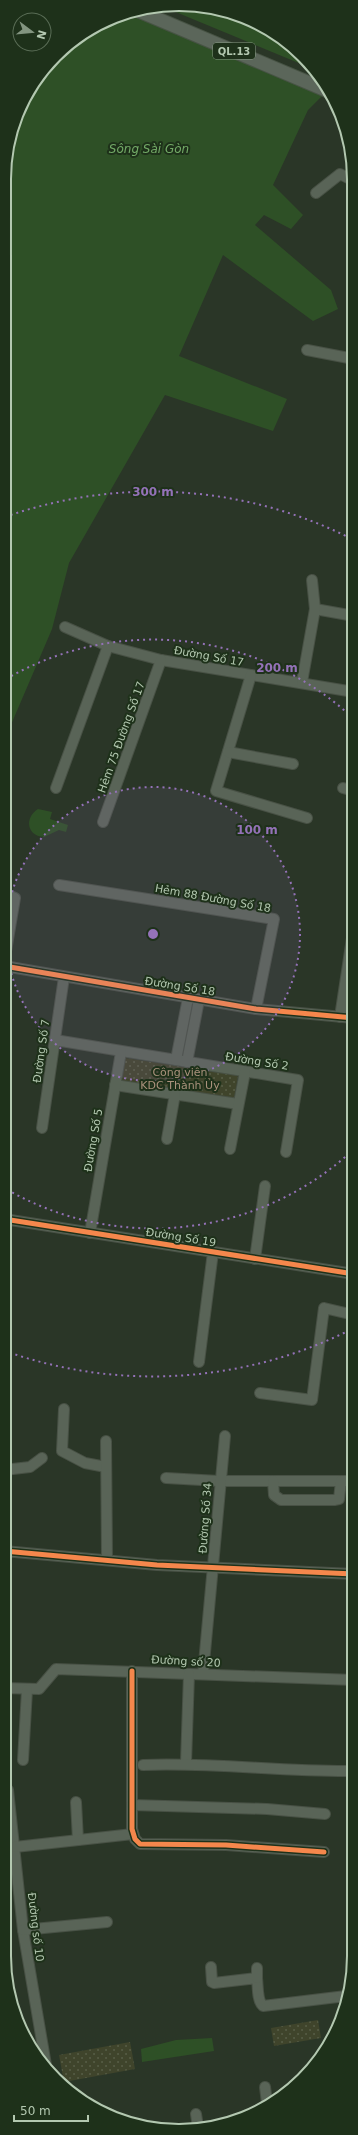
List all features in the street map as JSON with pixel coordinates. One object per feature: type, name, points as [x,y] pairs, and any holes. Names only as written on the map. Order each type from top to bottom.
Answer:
[{"type":"main road","name":"QL.13","points":[[161,12],[310,75]]},
{"type":"main road","name":"QL.13","points":[[146,14],[320,88]]},
{"type":"street","points":[[316,193],[340,174],[347,178]]},
{"type":"street","points":[[307,350],[347,358]]},
{"type":"street","points":[[302,682],[315,609],[312,580]]},
{"type":"street","points":[[315,609],[347,613]]},
{"type":"street","name":"Đường Số 17","points":[[65,627],[108,646],[161,660],[302,682],[347,691]]},
{"type":"street","points":[[56,788],[108,646]]},
{"type":"street","name":"Hẻm 75 Đường Số 17","points":[[103,822],[161,660]]},
{"type":"street","points":[[251,675],[216,791],[307,818]]},
{"type":"street","points":[[228,752],[293,764]]},
{"type":"street","points":[[343,788],[347,789]]},
{"type":"street","name":"Hẻm 88 Đường Số 18","points":[[60,885],[274,919],[256,1009]]},
{"type":"street","points":[[11,896],[15,898],[11,922]]},
{"type":"street","name":"Đường Số 18","points":[[11,966],[64,977],[256,1009],[347,1018]]},
{"type":"street","points":[[340,1017],[347,971]]},
{"type":"street","name":"Đường Số 7","points":[[42,1128],[64,977]]},
{"type":"street","points":[[176,1060],[188,998]]},
{"type":"street","points":[[187,1062],[199,1000]]},
{"type":"street","name":"Đường Số 2","points":[[55,1040],[298,1080],[286,1152]]},
{"type":"street","name":"Đường Số 5","points":[[90,1233],[121,1052]]},
{"type":"street","points":[[230,1149],[245,1072]]},
{"type":"street","points":[[115,1085],[238,1104]]},
{"type":"street","points":[[167,1139],[175,1094]]},
{"type":"street","points":[[255,1258],[265,1186]]},
{"type":"street","name":"Đường Số 19","points":[[11,1220],[347,1273]]},
{"type":"street","points":[[199,1362],[213,1252]]},
{"type":"street","points":[[260,1393],[312,1400],[324,1308],[347,1313]]},
{"type":"street","points":[[64,1409],[62,1451],[85,1463],[106,1467]]},
{"type":"street","name":"Đường Số 34","points":[[202,1674],[224,1436]]},
{"type":"street","points":[[106,1441],[107,1560]]},
{"type":"street","points":[[11,1469],[30,1467],[42,1458]]},
{"type":"street","points":[[166,1478],[220,1481],[347,1481]]},
{"type":"street","points":[[273,1481],[274,1496],[281,1500],[339,1499],[342,1481]]},
{"type":"street","points":[[11,1553],[213,1568],[347,1574]]},
{"type":"street","name":"Đường số 20","points":[[11,1689],[39,1689],[56,1669],[347,1680]]},
{"type":"street","points":[[132,1671],[132,1805],[134,1839],[140,1844],[154,1846],[226,1845],[324,1852]]},
{"type":"street","points":[[186,1763],[189,1674]]},
{"type":"street","points":[[23,1760],[27,1690]]},
{"type":"street","points":[[143,1765],[186,1763],[274,1769],[347,1771]]},
{"type":"street","points":[[76,1802],[78,1840]]},
{"type":"street","points":[[132,1805],[267,1809],[325,1814]]},
{"type":"street","name":"Đường số 10","points":[[11,1818],[23,1930],[44,2056]]},
{"type":"street","points":[[14,1847],[133,1834]]},
{"type":"street","points":[[23,1930],[107,1922]]},
{"type":"street","points":[[211,1967],[212,1982],[214,1983],[257,1973],[259,1998],[263,2006],[342,1997]]},
{"type":"street","points":[[265,2087],[267,2099]]},
{"type":"street","points":[[196,2114],[197,2123]]},
{"type":"green space","name":"Công viên KDC Thành Ủy","points":[[125,1058],[238,1075],[234,1099],[122,1081]]},
{"type":"green space","points":[[318,2020],[321,2038],[274,2046],[271,2028]]},
{"type":"green space","points":[[130,2042],[135,2069],[67,2081],[63,2078],[59,2055]]},
{"type":"water","name":"Sông Sài Gòn","points":[[168,11],[190,11],[212,14],[253,28],[272,39],[298,60],[319,86],[324,94],[308,110],[273,185],[303,215],[291,229],[264,215],[255,225],[331,290],[338,309],[313,321],[223,255],[179,356],[287,399],[273,431],[165,395],[69,563],[52,629],[11,725],[11,168],[14,146],[28,105],[39,86],[60,60],[86,39],[105,28],[146,14]]},
{"type":"water","points":[[38,809],[52,812],[50,819],[68,825],[66,832],[59,830],[44,837],[38,836],[34,833],[29,826],[29,822],[31,817]]},
{"type":"water","points":[[212,2038],[214,2051],[142,2062],[141,2049],[176,2040]]},
{"type":"pier","points":[[173,11],[302,64],[320,88],[141,15],[157,12]]},
{"type":"cycle path","points":[[11,967],[256,1009],[347,1017]]},
{"type":"cycle path","points":[[11,1220],[347,1273]]},
{"type":"cycle path","points":[[11,1552],[157,1565],[347,1574]]},
{"type":"cycle path","points":[[132,1671],[132,1829],[135,1839],[140,1844],[226,1845],[324,1852]]}]
